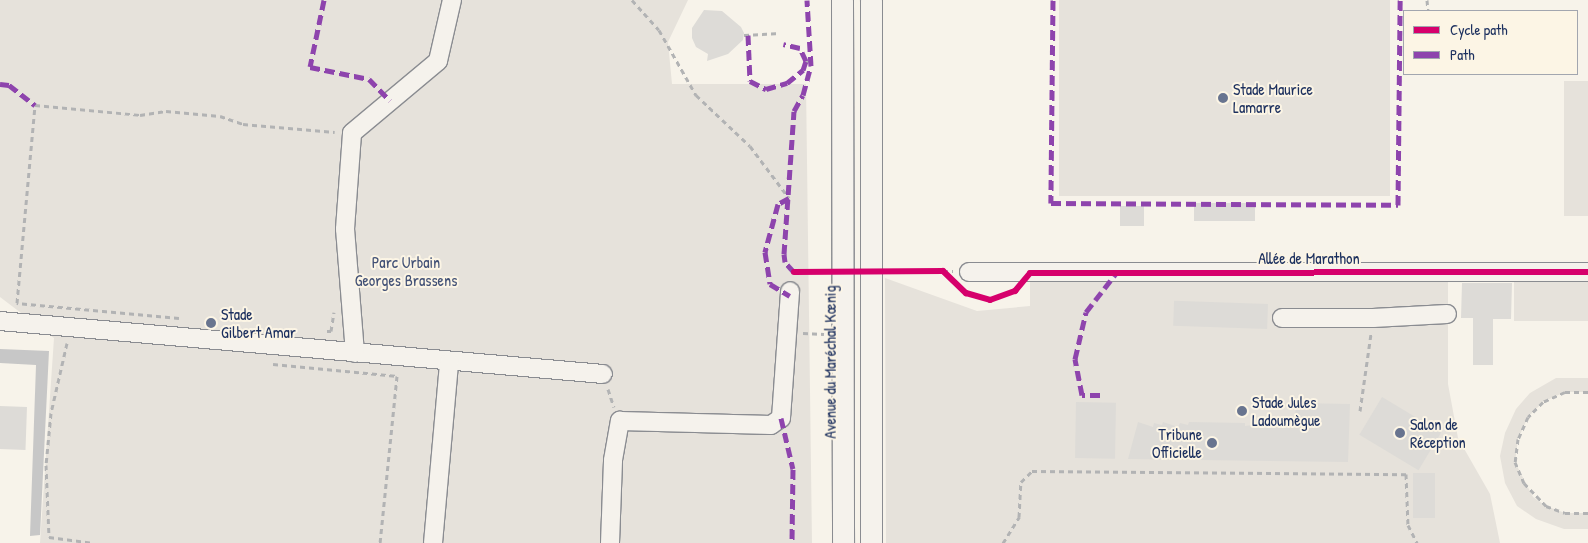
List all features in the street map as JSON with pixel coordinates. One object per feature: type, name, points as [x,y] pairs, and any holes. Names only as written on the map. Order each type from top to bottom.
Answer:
[{"type":"main road","name":"Avenue du Maréchal Kœnig","points":[[842,0],[843,543]]},
{"type":"main road","points":[[871,543],[872,0]]},
{"type":"lane","points":[[355,354],[345,229],[352,133],[438,61],[452,0]]},
{"type":"lane","name":"Allée de Marathon","points":[[969,272],[1588,272]]},
{"type":"lane","points":[[610,543],[613,460],[620,421],[771,425],[777,423],[781,418],[790,291]]},
{"type":"lane","points":[[1282,318],[1373,318],[1447,314]]},
{"type":"lane","points":[[0,321],[355,354],[603,374]]},
{"type":"lane","points":[[433,543],[448,362]]},
{"type":"path","points":[[632,0],[659,30],[696,95],[750,146],[788,198]]},
{"type":"path","points":[[744,35],[780,33]]},
{"type":"path","points":[[184,318],[17,303],[35,105],[140,115],[175,111],[220,116],[243,124],[352,133]]},
{"type":"path","points":[[943,271],[951,271]]},
{"type":"path","points":[[321,330],[331,331],[335,304]]},
{"type":"path","points":[[1360,411],[1373,318]]},
{"type":"path","points":[[76,344],[66,343],[51,413],[46,464],[49,537],[94,543]]},
{"type":"path","points":[[270,364],[396,376],[380,543]]},
{"type":"path","points":[[603,374],[620,421]]},
{"type":"path","points":[[1588,392],[1565,392],[1543,402],[1528,417],[1518,439],[1515,462],[1524,483],[1546,506],[1565,513],[1588,513]]},
{"type":"path","points":[[1003,543],[1019,517],[1021,482],[1032,471],[1406,474],[1408,525],[1417,543]]},
{"type":"green space","name":"Parc Urbain Georges Brassens","points":[[0,0],[688,0],[668,42],[672,84],[806,84],[812,543],[40,543],[54,338],[0,297]]},
{"type":"green space","name":"Stade Maurice Lamarre","points":[[1059,0],[1390,0],[1390,196],[1059,196]]},
{"type":"green space","points":[[1564,81],[1588,81],[1588,216],[1564,216]]},
{"type":"green space","name":"Stade Jules Ladoumègue","points":[[1448,271],[1448,384],[1458,438],[1490,494],[1500,543],[886,543],[885,278],[977,311],[1030,306],[1030,273]]},
{"type":"green space","points":[[1514,280],[1588,280],[1588,321],[1514,321]]},
{"type":"green space","points":[[1556,378],[1588,378],[1588,392],[1565,392],[1543,402],[1528,417],[1518,439],[1515,462],[1533,497],[1546,506],[1565,513],[1588,513],[1588,529],[1564,529],[1536,519],[1517,506],[1505,483],[1500,456],[1505,433],[1516,409],[1530,393]]},
{"type":"shaded area","points":[[0,349],[49,351],[40,535],[30,536],[36,365],[0,363]]},
{"type":"building","points":[[704,10],[722,11],[741,27],[744,33],[743,40],[728,54],[707,61],[708,54],[696,47],[692,38],[692,28]]},
{"type":"building","points":[[1194,203],[1255,203],[1255,221],[1194,221]]},
{"type":"building","points":[[1120,206],[1144,206],[1144,226],[1120,226]]},
{"type":"building","points":[[1462,283],[1512,283],[1511,319],[1493,319],[1493,365],[1473,365],[1473,318],[1461,318]]},
{"type":"building","points":[[1174,301],[1268,304],[1267,329],[1173,326]]},
{"type":"building","name":"Salon de Réception","points":[[1382,397],[1441,433],[1418,470],[1359,435]]},
{"type":"building","points":[[1076,402],[1116,403],[1115,459],[1075,458]]},
{"type":"building","name":"Tribune Officielle","points":[[1296,403],[1350,404],[1348,462],[1128,459],[1138,422],[1153,427],[1154,423],[1162,425],[1163,422],[1178,427],[1180,423],[1188,425],[1189,422],[1245,423],[1245,426],[1270,423],[1271,427],[1295,419]]},
{"type":"building","points":[[0,406],[27,407],[25,450],[0,449]]},
{"type":"building","points":[[1413,473],[1435,473],[1435,518],[1413,518]]},
{"type":"marked path","points":[[324,0],[310,67],[369,79],[390,101]]},
{"type":"marked path","points":[[799,271],[794,272],[785,262],[784,254],[794,111],[803,95],[811,66],[807,0]]},
{"type":"marked path","points":[[1053,0],[1051,203],[1398,205],[1400,0]]},
{"type":"marked path","points":[[748,35],[750,81],[766,89],[787,83],[803,70],[806,61],[800,48],[783,44]]},
{"type":"marked path","points":[[0,84],[9,85],[35,105]]},
{"type":"marked path","points":[[789,198],[778,204],[765,252],[770,284],[790,296]]},
{"type":"marked path","points":[[1100,395],[1082,395],[1075,359],[1086,312],[1117,272]]},
{"type":"marked path","points":[[781,418],[793,469],[792,543]]},
{"type":"cycle path","points":[[794,272],[943,271],[966,293],[990,300],[1015,291],[1030,273],[1588,272]]},
{"type":"place","name":"Stade Maurice Lamarre","points":[[1223,98]]},
{"type":"place","name":"Stade Gilbert Amar","points":[[211,323]]},
{"type":"place","name":"Stade Jules Ladoumègue","points":[[1242,411]]},
{"type":"place","name":"Salon de Réception","points":[[1400,433]]},
{"type":"place","name":"Tribune Officielle","points":[[1212,443]]}]
